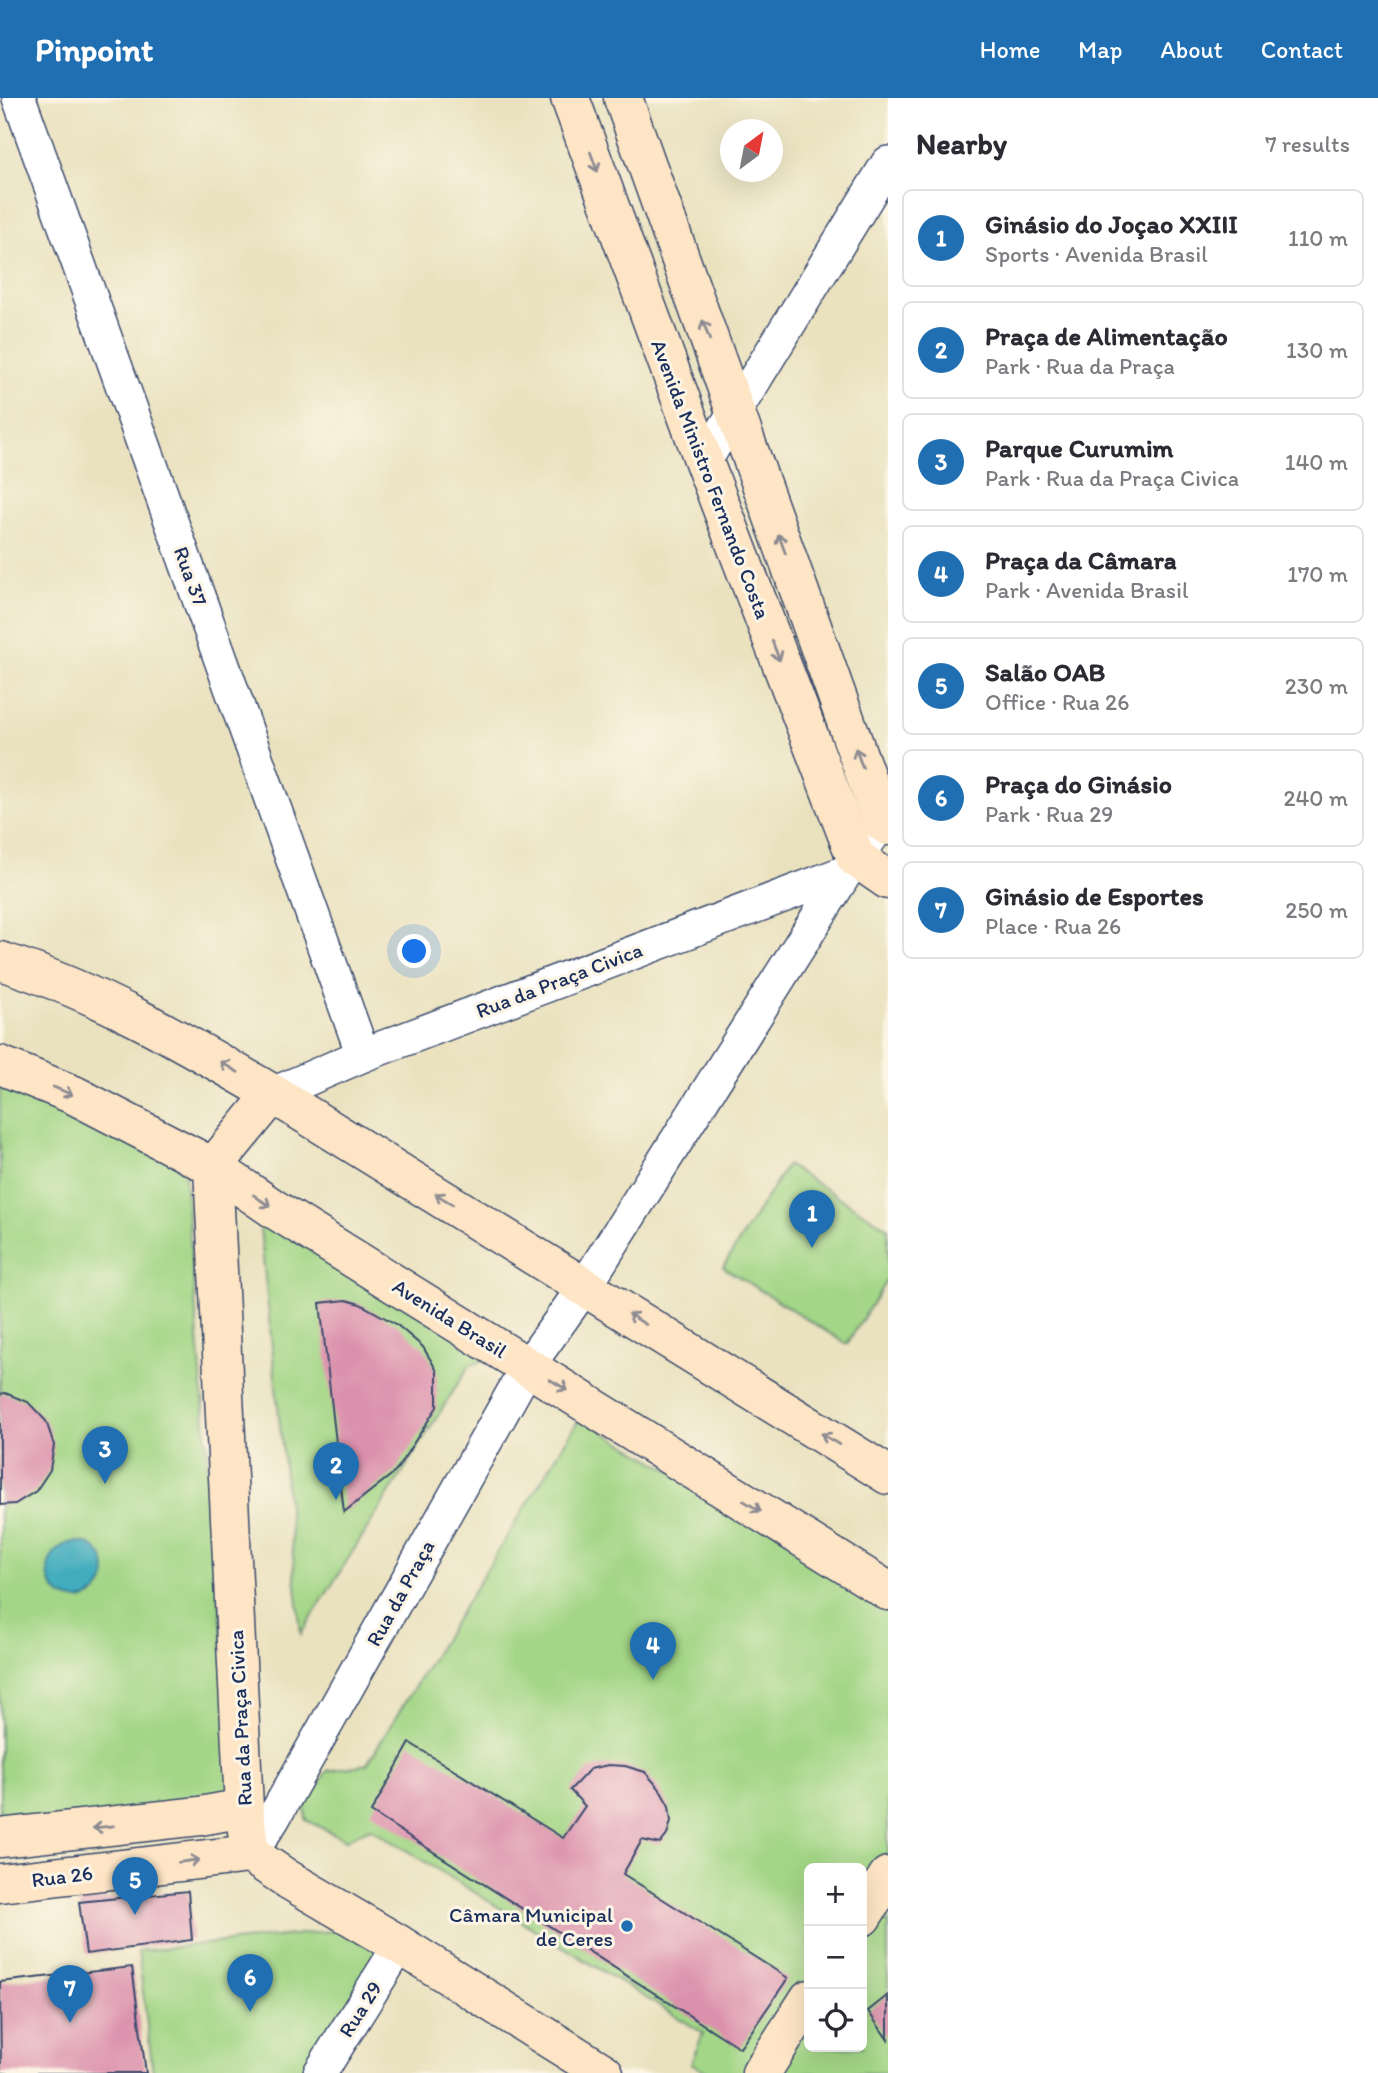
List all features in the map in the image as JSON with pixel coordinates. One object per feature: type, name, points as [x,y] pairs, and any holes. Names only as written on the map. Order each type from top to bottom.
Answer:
[{"type":"street","name":"Rua 37","points":[[19,98],[363,1055]]},
{"type":"street","name":"Avenida Ministro Fernando Costa","points":[[570,98],[851,865]]},
{"type":"street","name":"Avenida Ministro Fernando Costa","points":[[623,98],[885,824]]},
{"type":"street","points":[[704,462],[888,163]]},
{"type":"street","points":[[585,1286],[851,865],[885,824]]},
{"type":"street","name":"Rua da Praça Civica","points":[[274,1094],[363,1055],[851,865]]},
{"type":"street","points":[[851,865],[888,880]]},
{"type":"street","points":[[0,961],[34,971],[172,1034],[274,1094],[888,1475]]},
{"type":"street","name":"Avenida Brasil","points":[[0,1065],[74,1095],[213,1167],[274,1209],[888,1591]]},
{"type":"street","points":[[213,1167],[274,1094]]},
{"type":"street","name":"Rua da Praça Civica","points":[[213,1167],[258,1814],[250,1854]]},
{"type":"street","name":"Rua da Praça","points":[[258,1814],[527,1366],[585,1286]]},
{"type":"street","name":"Rua 26","points":[[0,1839],[200,1816],[258,1814]]},
{"type":"street","points":[[250,1854],[604,2073]]},
{"type":"street","name":"Rua 26","points":[[0,1883],[250,1854]]},
{"type":"street","points":[[867,1909],[888,1876]]},
{"type":"street","name":"Rua 29","points":[[320,2073],[400,1945]]},
{"type":"street","points":[[761,2073],[804,2006]]},
{"type":"green space","points":[[0,1075],[184,1165],[236,1803],[0,1826]]},
{"type":"green space","points":[[787,1165],[888,1228],[888,1278],[847,1344],[723,1267]]},
{"type":"green space","points":[[258,1208],[494,1356],[469,1366],[301,1634]]},
{"type":"green space","points":[[580,1418],[888,1597],[888,1856],[867,1891],[867,1863],[804,1863],[804,1991],[753,2073],[709,2073],[691,2063],[703,2033],[370,1828],[346,1840],[306,1820],[305,1806],[327,1771],[367,1764]]},
{"type":"green space","points":[[888,1884],[888,2073],[765,2073],[804,2012],[804,2052],[867,2052],[867,1916]]},
{"type":"green space","points":[[348,1919],[394,1947],[316,2073],[153,2073],[138,1951],[332,1931]]},
{"type":"water","points":[[77,1542],[93,1547],[101,1555],[106,1571],[101,1587],[93,1595],[77,1600],[61,1595],[53,1587],[48,1571],[53,1555],[61,1547]]},
{"type":"building","points":[[346,1300],[360,1304],[396,1324],[423,1347],[437,1371],[437,1407],[395,1472],[344,1512],[320,1303]]},
{"type":"building","points":[[5,1393],[28,1402],[46,1421],[54,1445],[50,1470],[36,1491],[15,1504],[0,1505],[0,1394]]},
{"type":"building","name":"Câmara Municipal de Ceres","points":[[410,1743],[563,1838],[585,1806],[570,1790],[590,1769],[608,1765],[625,1766],[645,1772],[659,1788],[669,1806],[671,1821],[667,1835],[660,1844],[642,1840],[623,1874],[788,1978],[740,2048],[371,1812]]},
{"type":"building","points":[[188,1891],[192,1940],[86,1954],[79,1902]]},
{"type":"building","points":[[132,1967],[146,2073],[1,2073],[0,1982]]},
{"type":"building","points":[[888,1995],[888,2040],[868,2011]]},
{"type":"place","name":"Ginásio do Joçao XXIII","points":[[812,1248]]},
{"type":"place","name":"Parque Curumim","points":[[105,1484]]},
{"type":"place","name":"Praça de Alimentação","points":[[336,1500]]},
{"type":"place","name":"Praça da Câmara","points":[[653,1680]]},
{"type":"place","name":"Salão OAB","points":[[135,1915]]},
{"type":"place","name":"Câmara Municipal de Ceres","points":[[627,1926]]},
{"type":"place","name":"Praça do Ginásio","points":[[250,2012]]},
{"type":"place","name":"Ginásio de Esportes","points":[[70,2023]]}]
